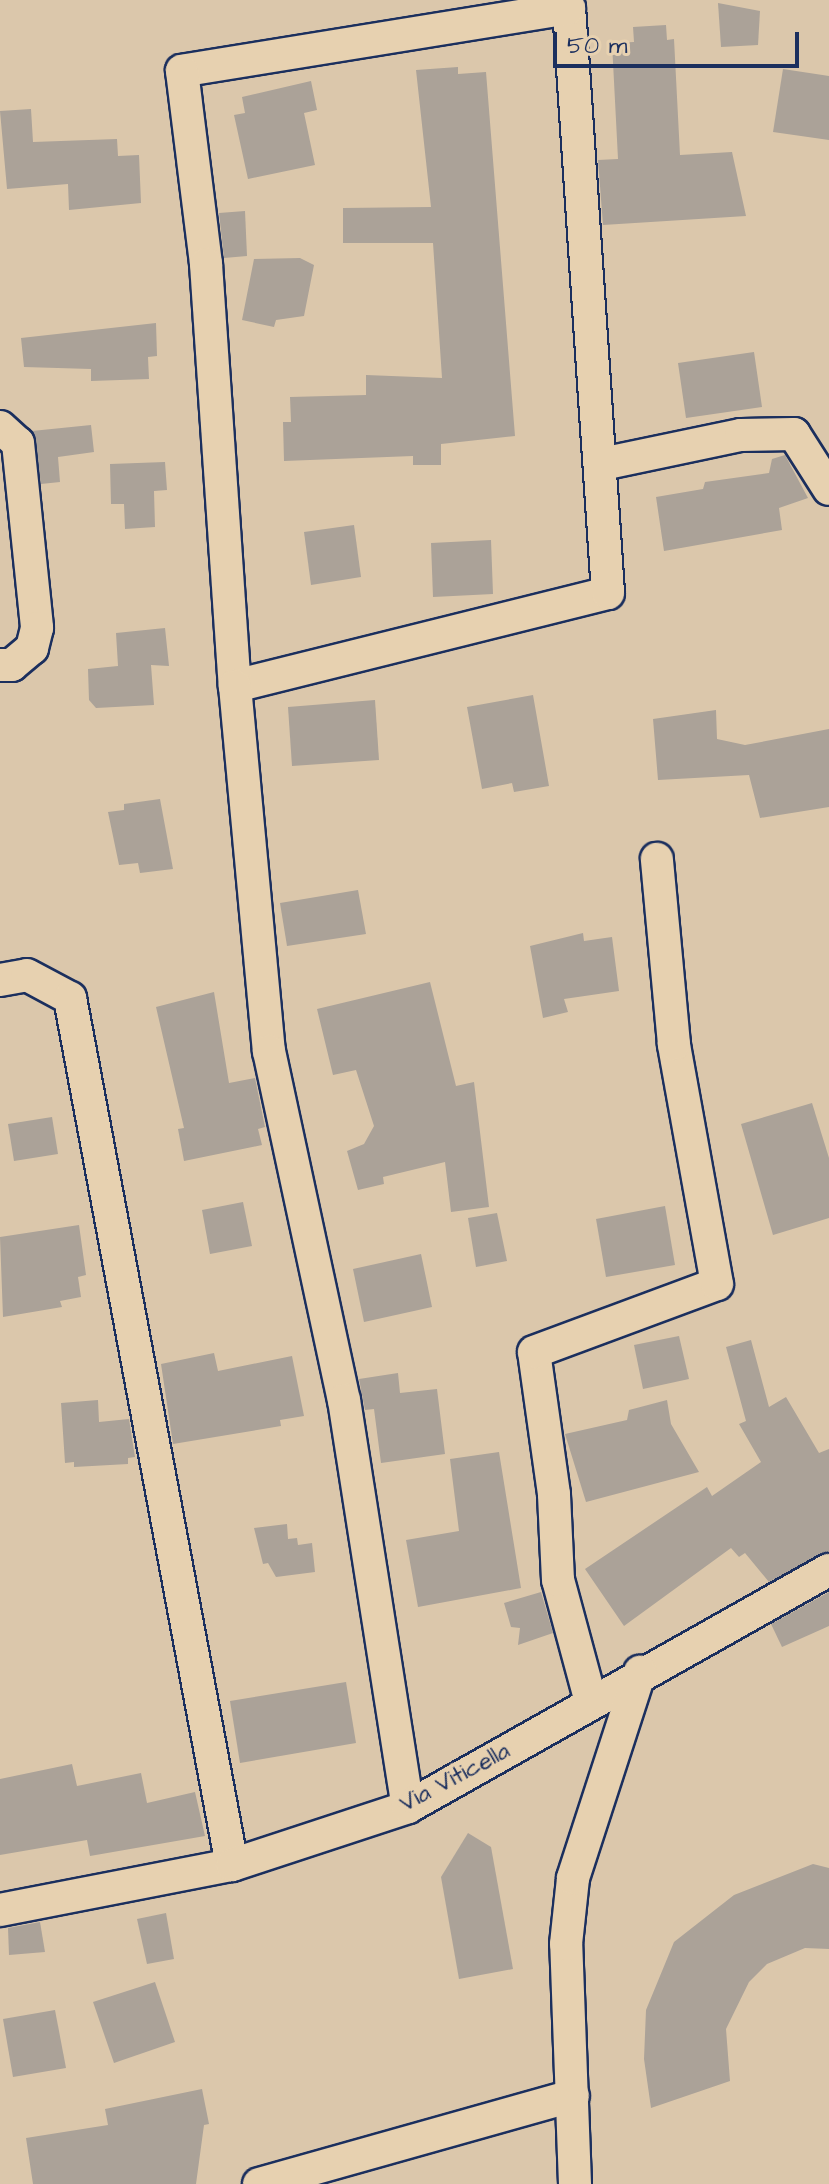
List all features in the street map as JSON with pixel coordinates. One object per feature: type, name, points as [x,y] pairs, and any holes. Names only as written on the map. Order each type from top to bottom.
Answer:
[{"type":"street","points":[[235,686],[608,593],[602,464],[569,8],[182,71],[206,264],[235,686],[269,1051],[344,1400],[408,1807]]},
{"type":"street","points":[[0,427],[18,443],[37,628],[32,648],[12,665],[0,665]]},
{"type":"street","points":[[602,464],[741,435],[794,434],[829,489]]},
{"type":"street","points":[[591,1702],[558,1580],[554,1494],[534,1352],[717,1284],[674,1044],[657,859]]},
{"type":"street","points":[[0,980],[27,975],[70,998],[232,1865]]},
{"type":"street","name":"Via Viticella","points":[[0,1910],[232,1865],[408,1807],[640,1672],[829,1570]]},
{"type":"street","points":[[575,2184],[566,1944],[573,1878],[640,1672]]},
{"type":"street","points":[[259,2184],[573,2096]]},
{"type":"building","points":[[718,3],[760,11],[758,45],[721,47]]},
{"type":"building","points":[[666,25],[667,40],[674,39],[680,155],[732,152],[746,216],[603,225],[598,160],[618,159],[612,43],[634,42],[633,27]]},
{"type":"building","points":[[458,67],[458,74],[486,72],[515,436],[441,444],[441,465],[413,465],[413,456],[284,461],[283,422],[291,422],[290,397],[366,395],[366,375],[442,378],[433,243],[343,243],[343,208],[431,207],[416,70]]},
{"type":"building","points":[[783,69],[829,76],[829,140],[773,132]]},
{"type":"building","points":[[311,81],[317,110],[304,113],[315,165],[248,179],[234,115],[245,113],[242,97]]},
{"type":"building","points":[[31,109],[33,142],[117,139],[118,156],[139,155],[141,203],[69,210],[68,184],[7,189],[0,111]]},
{"type":"building","points":[[245,211],[247,256],[224,258],[219,213]]},
{"type":"building","points":[[300,258],[314,265],[304,316],[276,320],[274,327],[242,320],[254,259]]},
{"type":"building","points":[[156,323],[157,356],[148,357],[149,379],[91,381],[91,369],[24,367],[21,338]]},
{"type":"building","points":[[754,352],[762,407],[686,418],[678,363]]},
{"type":"building","points":[[91,425],[94,452],[58,457],[60,482],[41,484],[32,431]]},
{"type":"building","points":[[785,455],[808,498],[779,508],[782,530],[664,551],[656,497],[703,489],[705,482],[769,473],[772,459]]},
{"type":"building","points":[[165,462],[167,490],[154,491],[155,527],[125,529],[124,504],[111,504],[110,464]]},
{"type":"building","points":[[354,525],[361,577],[311,585],[304,532]]},
{"type":"building","points":[[491,540],[493,594],[433,597],[431,543]]},
{"type":"building","points":[[165,628],[169,666],[151,665],[154,705],[96,708],[89,700],[88,669],[118,666],[116,633]]},
{"type":"building","points":[[533,695],[549,786],[514,792],[512,783],[482,789],[467,707]]},
{"type":"building","points":[[375,700],[379,760],[292,766],[288,707]]},
{"type":"building","points":[[716,710],[717,739],[745,745],[829,729],[829,807],[760,818],[749,775],[658,780],[653,719]]},
{"type":"building","points":[[160,799],[173,869],[140,873],[138,863],[119,865],[108,812],[124,810],[124,804]]},
{"type":"building","points":[[358,890],[366,934],[287,946],[280,903]]},
{"type":"building","points":[[583,933],[584,941],[612,937],[619,991],[564,999],[568,1012],[543,1018],[530,946]]},
{"type":"building","points":[[430,982],[456,1086],[474,1082],[489,1207],[451,1212],[445,1162],[383,1177],[384,1184],[358,1190],[347,1151],[364,1144],[374,1126],[356,1070],[333,1075],[317,1009]]},
{"type":"building","points":[[214,992],[229,1083],[255,1078],[265,1127],[258,1129],[262,1145],[184,1161],[178,1129],[184,1128],[156,1007]]},
{"type":"building","points":[[812,1103],[829,1158],[829,1218],[773,1235],[741,1124]]},
{"type":"building","points":[[52,1117],[58,1154],[14,1161],[8,1124]]},
{"type":"building","points":[[243,1202],[252,1246],[210,1254],[202,1210]]},
{"type":"building","points":[[665,1206],[675,1265],[606,1277],[596,1219]]},
{"type":"building","points":[[497,1213],[507,1261],[476,1267],[468,1218]]},
{"type":"building","points":[[79,1225],[86,1275],[78,1277],[81,1297],[60,1301],[62,1307],[3,1317],[0,1237]]},
{"type":"building","points":[[421,1254],[432,1307],[364,1322],[353,1269]]},
{"type":"building","points":[[679,1336],[689,1379],[643,1389],[634,1345]]},
{"type":"building","points":[[751,1340],[769,1407],[786,1397],[819,1453],[829,1449],[829,1551],[769,1582],[745,1553],[739,1557],[731,1548],[624,1626],[585,1569],[707,1487],[712,1496],[761,1462],[739,1424],[746,1421],[726,1347]]},
{"type":"building","points":[[214,1353],[218,1371],[292,1356],[304,1416],[280,1420],[281,1426],[173,1444],[161,1364]]},
{"type":"building","points":[[398,1373],[400,1393],[437,1389],[445,1454],[381,1463],[374,1409],[365,1410],[359,1379]]},
{"type":"building","points":[[98,1400],[99,1422],[129,1419],[135,1457],[128,1458],[128,1464],[74,1467],[74,1462],[65,1463],[61,1403]]},
{"type":"building","points":[[667,1400],[671,1424],[699,1472],[586,1502],[565,1434],[627,1420],[629,1410]]},
{"type":"building","points":[[499,1452],[521,1588],[418,1607],[406,1540],[459,1531],[450,1459]]},
{"type":"building","points":[[287,1524],[288,1539],[297,1538],[298,1545],[312,1543],[315,1572],[276,1577],[268,1563],[263,1564],[254,1528]]},
{"type":"building","points":[[541,1592],[553,1633],[518,1645],[520,1628],[511,1627],[504,1603]]},
{"type":"building","points":[[829,1592],[829,1626],[782,1647],[771,1624]]},
{"type":"building","points":[[346,1682],[356,1743],[240,1763],[230,1701]]},
{"type":"building","points":[[72,1764],[77,1786],[141,1773],[147,1803],[195,1792],[205,1836],[90,1856],[87,1840],[0,1855],[0,1779]]},
{"type":"building","points":[[468,1833],[491,1847],[513,1969],[459,1979],[441,1877]]},
{"type":"building","points":[[813,1864],[829,1868],[829,1949],[805,1948],[767,1964],[749,1982],[726,2029],[730,2081],[651,2108],[644,2059],[646,2010],[674,1942],[734,1895]]},
{"type":"building","points":[[166,1913],[174,1959],[147,1964],[137,1919]]},
{"type":"building","points":[[40,1922],[45,1952],[9,1955],[8,1928]]},
{"type":"building","points":[[155,1982],[175,2042],[114,2063],[93,2002]]},
{"type":"building","points":[[55,2010],[66,2068],[13,2077],[3,2019]]},
{"type":"building","points":[[202,2089],[209,2124],[204,2125],[196,2184],[33,2184],[26,2138],[108,2125],[105,2109]]}]
